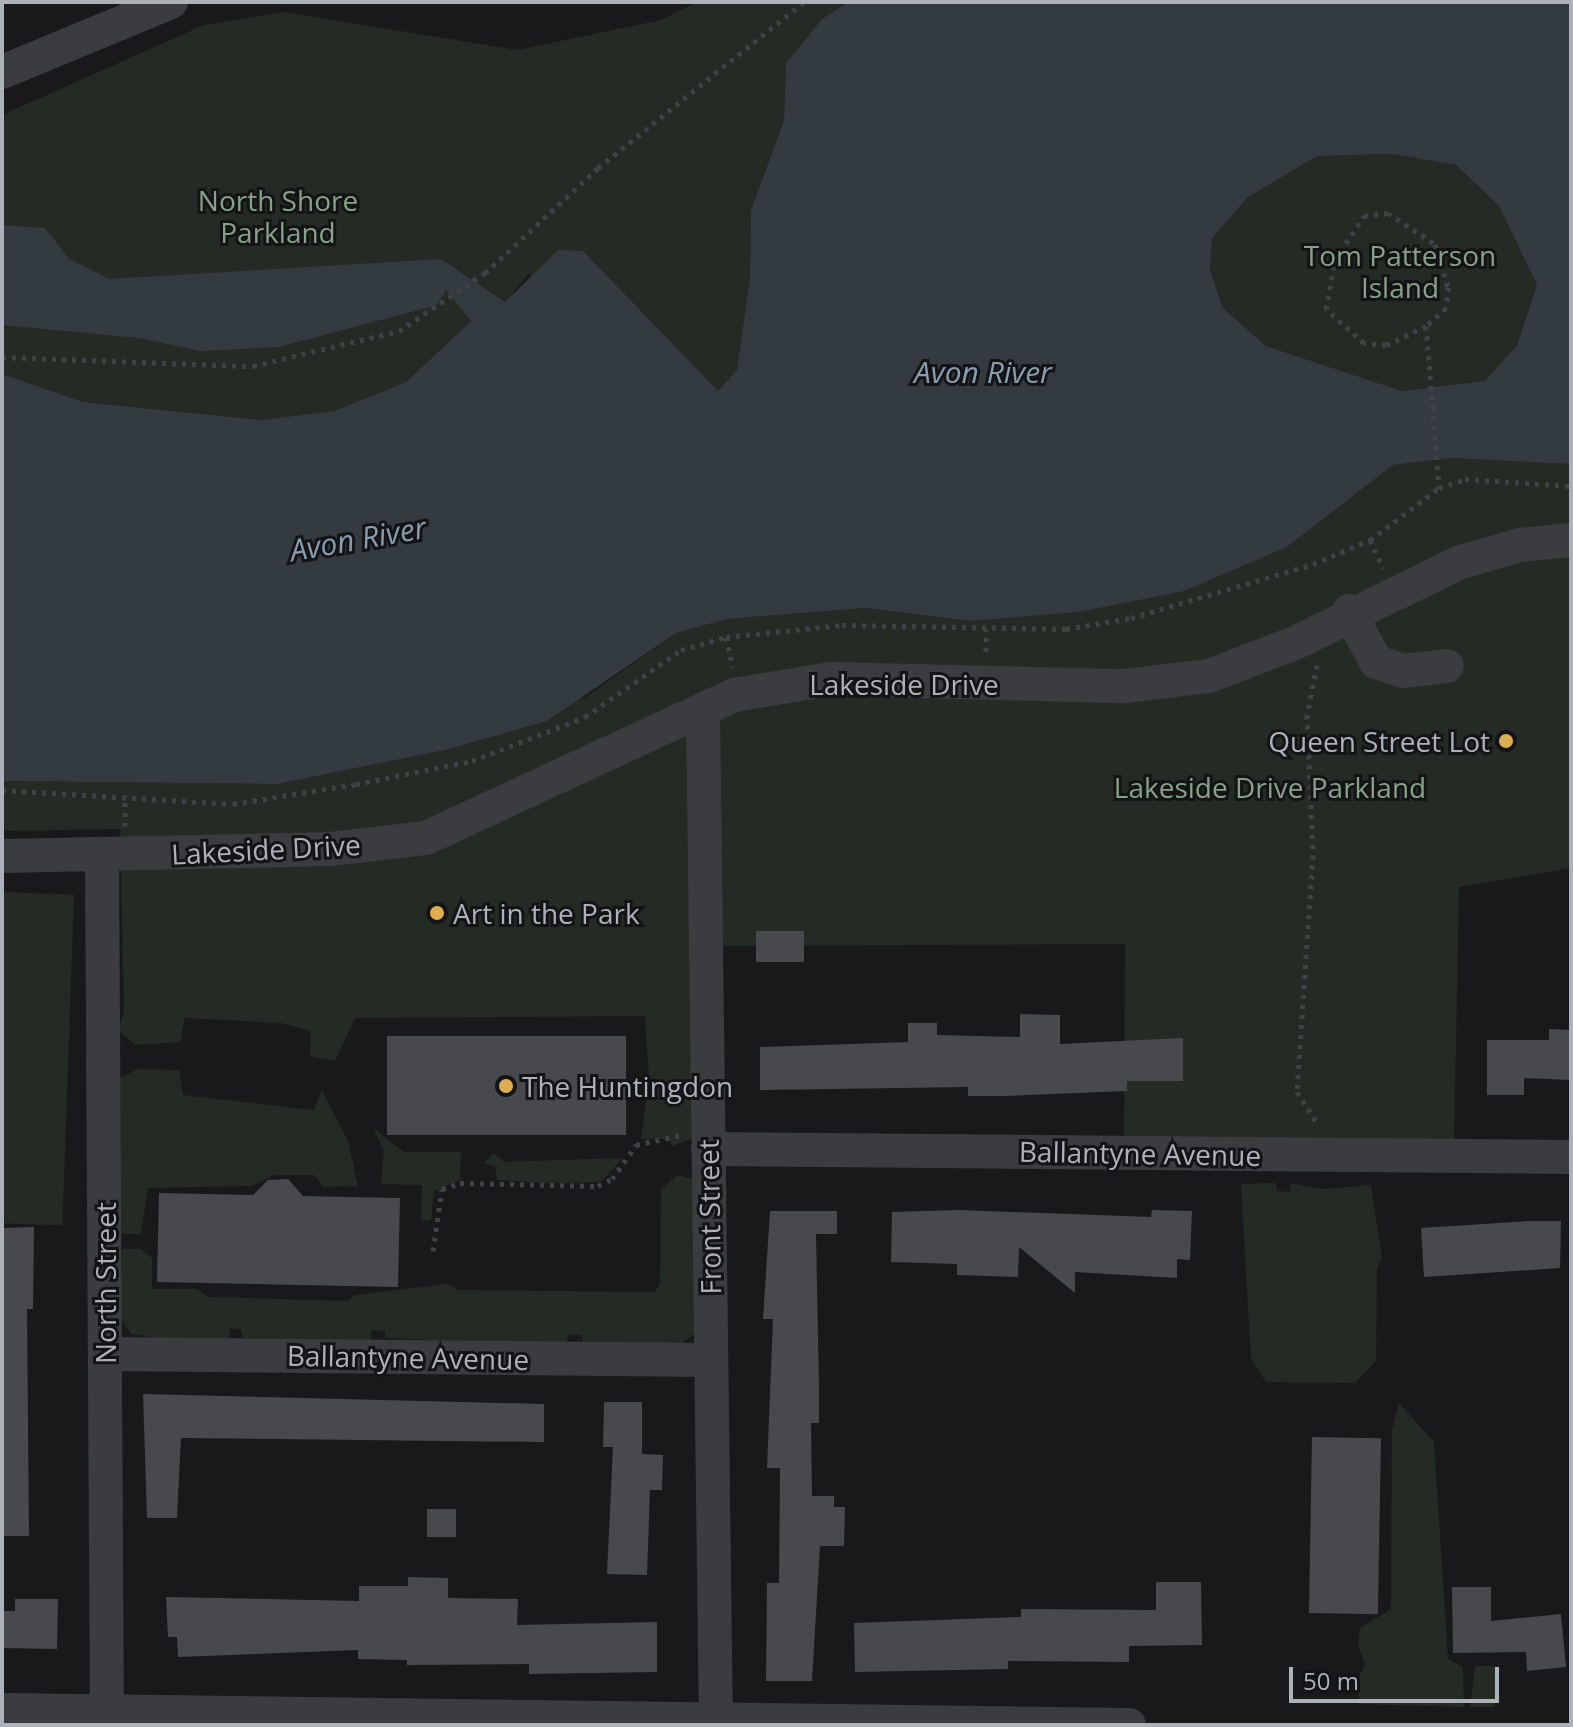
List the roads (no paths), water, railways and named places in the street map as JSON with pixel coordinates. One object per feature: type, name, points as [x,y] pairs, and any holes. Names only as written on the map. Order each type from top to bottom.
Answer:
[{"type":"street","points":[[2,72],[171,2]]},
{"type":"street","name":"Lakeside Drive","points":[[2,856],[331,849],[426,838],[703,709],[767,687],[831,679],[1125,686],[1209,676],[1458,563],[1520,545],[1571,540]]},
{"type":"street","points":[[1337,618],[1376,662],[1403,671],[1447,666]]},
{"type":"street","name":"Front Street","points":[[703,709],[716,1722]]},
{"type":"street","name":"North Street","points":[[102,855],[107,1712]]},
{"type":"street","name":"Ballantyne Avenue","points":[[708,1137],[1337,1155],[1571,1157]]},
{"type":"street","name":"Ballantyne Avenue","points":[[105,1354],[711,1360]]},
{"type":"street","points":[[2,1710],[716,1722],[1129,1725]]},
{"type":"water","name":"Avon River","points":[[848,2],[1571,2],[1571,464],[1451,458],[1393,465],[1287,547],[1184,591],[1078,612],[969,621],[865,608],[727,619],[676,633],[547,721],[445,750],[277,784],[2,781],[2,374],[83,402],[261,420],[334,411],[406,382],[471,321],[446,290],[437,305],[279,347],[200,351],[139,338],[2,325],[2,225],[45,228],[69,259],[109,279],[441,259],[505,302],[558,250],[583,251],[718,391],[737,370],[750,276],[751,210],[784,120],[786,63],[822,19]],"holes":[[[1392,154],[1456,165],[1499,206],[1537,285],[1517,345],[1485,381],[1402,391],[1266,346],[1223,308],[1210,270],[1212,238],[1247,198],[1317,156]]]},
{"type":"place","name":"Queen Street Lot","points":[[1506,741]]},
{"type":"place","name":"Art in the Park","points":[[437,913]]},
{"type":"place","name":"The Huntingdon","points":[[506,1086]]},
{"type":"park label","name":"North Shore Parkland","points":[[278,216]]},
{"type":"park label","name":"Tom Patterson Island","points":[[1400,271]]},
{"type":"park label","name":"Lakeside Drive Parkland","points":[[1270,787]]}]
